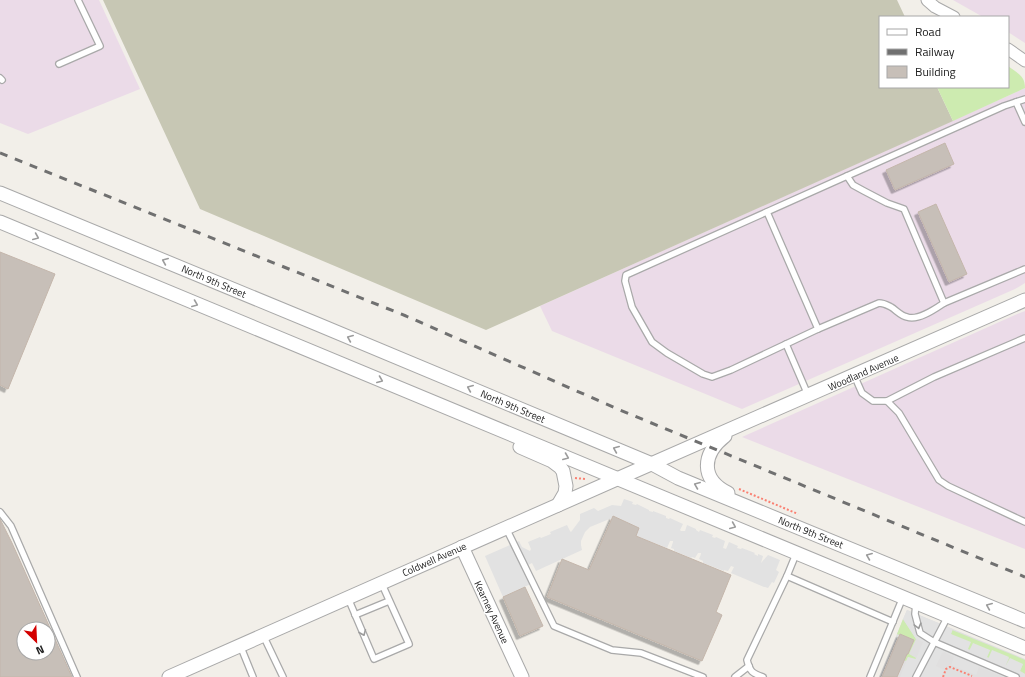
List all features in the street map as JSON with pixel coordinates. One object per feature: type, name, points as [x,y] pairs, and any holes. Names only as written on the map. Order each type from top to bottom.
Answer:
[{"type":"street","points":[[927,0],[952,16]]},
{"type":"street","points":[[1009,50],[1025,61]]},
{"type":"street","name":"North 9th Street","points":[[0,193],[652,464],[678,478],[1025,621]]},
{"type":"street","points":[[0,199],[46,218],[68,221]]},
{"type":"street","points":[[0,222],[1025,648]]},
{"type":"street","name":"Woodland Avenue","points":[[700,442],[736,428],[1025,300]]},
{"type":"street","points":[[491,426],[501,439],[552,461],[560,467],[565,476],[566,486],[558,505]]},
{"type":"street","points":[[736,428],[712,448],[706,463],[708,475],[713,482],[726,492],[774,513],[776,518]]},
{"type":"street","name":"Coldwell Avenue","points":[[169,677],[381,582],[620,479],[700,442]]},
{"type":"street","name":"Kearney Avenue","points":[[462,547],[522,677]]},
{"type":"lane","points":[[59,64],[100,46],[78,0]]},
{"type":"lane","points":[[1025,99],[1004,106],[626,275],[625,281],[632,307],[652,342],[666,353],[703,374],[712,377],[879,303],[894,309],[906,317],[915,318],[944,303],[1025,269]]},
{"type":"lane","points":[[1016,102],[1025,122]]},
{"type":"lane","points":[[847,176],[853,185],[887,203],[904,209],[944,303]]},
{"type":"lane","points":[[767,212],[818,329]]},
{"type":"lane","points":[[854,375],[862,393],[867,397],[873,401],[887,401],[934,377],[1025,338]]},
{"type":"lane","points":[[786,344],[808,396]]},
{"type":"lane","points":[[887,401],[899,413],[939,480],[948,486],[1025,522]]},
{"type":"lane","points":[[0,512],[11,526],[78,677]]},
{"type":"lane","points":[[506,528],[554,626],[612,650],[641,653],[703,677]]},
{"type":"lane","points":[[763,677],[753,673],[747,660],[797,552]]},
{"type":"lane","points":[[787,576],[893,622]]},
{"type":"lane","points":[[348,597],[374,660],[409,644],[381,582]]},
{"type":"lane","points":[[870,677],[903,597]]},
{"type":"lane","points":[[355,615],[389,601]]},
{"type":"lane","points":[[916,602],[915,614],[920,633],[934,642],[1016,677]]},
{"type":"lane","points":[[916,677],[948,616]]},
{"type":"lane","points":[[263,635],[283,677]]},
{"type":"lane","points":[[240,645],[253,677]]},
{"type":"lane","points":[[735,677],[749,666]]},
{"type":"path","points":[[575,478],[588,479]]},
{"type":"path","points":[[943,677],[946,669],[950,667],[972,676]]},
{"type":"shaded area","points":[[0,0],[99,0],[140,89],[28,134],[0,123]]},
{"type":"shaded area","points":[[103,0],[897,0],[905,16],[879,16],[879,88],[937,88],[953,121],[486,330],[200,209]]},
{"type":"shaded area","points":[[953,0],[1025,0],[1025,43],[1009,33],[1009,16],[981,16]]},
{"type":"shaded area","points":[[1025,88],[1025,283],[1015,289],[742,409],[552,331],[540,306]]},
{"type":"shaded area","points":[[1025,311],[1025,549],[742,437],[1015,315]]},
{"type":"shaded area","points":[[624,499],[633,502],[632,504],[637,504],[649,511],[653,511],[666,516],[666,518],[670,518],[683,524],[680,530],[681,531],[685,531],[687,525],[699,532],[700,530],[713,535],[712,537],[725,541],[723,548],[726,549],[729,542],[738,546],[737,548],[742,548],[755,553],[754,554],[758,556],[758,554],[763,556],[761,563],[768,555],[780,560],[776,570],[779,572],[774,583],[772,582],[768,588],[764,587],[731,573],[734,567],[731,566],[728,571],[724,571],[703,563],[703,561],[699,559],[701,553],[698,553],[695,558],[691,558],[674,551],[674,549],[671,548],[673,541],[670,541],[667,548],[636,536],[612,518],[590,527],[585,532],[581,541],[582,550],[536,571],[532,563],[528,565],[535,582],[503,597],[485,556],[519,541],[522,547],[530,551],[531,549],[528,542],[551,534],[550,532],[567,525],[571,532],[580,520],[580,514],[594,508],[598,511],[612,505],[621,506]]},
{"type":"shaded area","points":[[907,610],[1025,659],[1025,677],[879,677]]},
{"type":"shaded area","points":[[907,610],[953,629],[951,634],[971,642],[968,649],[969,650],[973,643],[990,650],[987,657],[988,658],[992,650],[1009,657],[1006,665],[1010,658],[1023,664],[1020,671],[1025,674],[1025,677],[1003,677],[979,667],[976,675],[951,665],[954,657],[944,652],[942,653],[936,666],[944,670],[942,677],[900,677],[908,657],[916,659],[923,642],[916,639],[903,619]]},
{"type":"green space","points":[[1009,67],[1024,80],[1025,88],[953,121],[937,88],[1009,88]]},
{"type":"green space","points":[[903,619],[916,639],[909,654],[916,658],[915,660],[908,657],[906,661],[904,660],[914,640],[897,634]]},
{"type":"green space","points":[[952,630],[1025,660],[1025,674],[1020,671],[1023,664],[1006,665],[1009,658],[988,658],[987,657],[990,650],[969,650],[951,634]]},
{"type":"building","points":[[945,143],[954,164],[895,190],[886,170]]},
{"type":"building","points":[[936,204],[967,274],[949,282],[918,212]]},
{"type":"building","points":[[0,252],[55,274],[8,389],[0,385]]},
{"type":"building","points":[[613,516],[639,528],[636,536],[731,575],[716,612],[722,615],[702,661],[547,597],[562,559],[589,570]]},
{"type":"building","points":[[0,519],[47,621],[16,621],[16,661],[56,661],[56,641],[72,677],[0,677]]},
{"type":"building","points":[[525,587],[543,626],[520,636],[503,597]]},
{"type":"building","points":[[900,634],[914,640],[897,677],[882,677]]},
{"type":"railway","points":[[0,153],[406,316],[620,410],[1025,577]]}]
